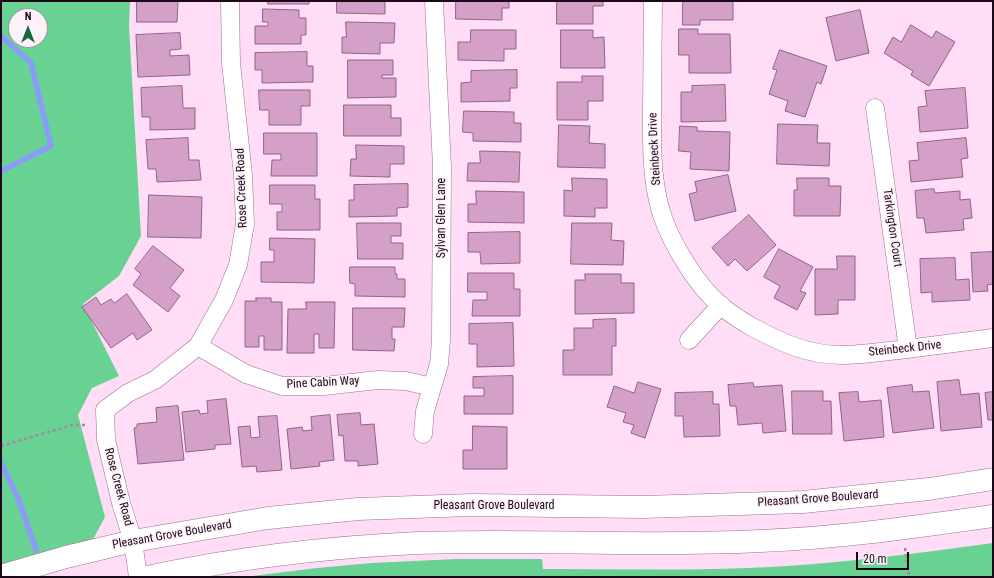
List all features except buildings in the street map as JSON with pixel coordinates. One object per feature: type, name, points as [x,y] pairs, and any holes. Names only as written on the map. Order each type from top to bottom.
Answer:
[{"type":"main road","name":"Pleasant Grove Boulevard","points":[[1,576],[66,557],[133,541],[268,518],[358,509],[472,505],[643,507],[803,502],[929,489],[993,479]]},
{"type":"main road","points":[[147,577],[271,556],[322,550],[417,544],[648,544],[752,542],[902,529],[993,516]]},
{"type":"street","name":"Rose Creek Road","points":[[138,577],[133,541],[121,502],[106,440],[105,410],[128,393],[155,380],[198,346],[224,300],[238,265],[245,224],[244,175],[232,63],[230,1]]},
{"type":"street","name":"Sylvan Glen Lane","points":[[423,434],[425,411],[439,364],[441,333],[442,167],[434,1]]},
{"type":"street","name":"Steinbeck Drive","points":[[653,1],[652,146],[658,200],[666,227],[679,252],[698,280],[721,305],[747,324],[768,335],[791,346],[815,352],[840,355],[908,349],[993,338]]},
{"type":"street","name":"Tarkington Court","points":[[876,108],[908,349]]},
{"type":"street","points":[[689,340],[721,305]]},
{"type":"street","name":"Pine Cabin Way","points":[[198,346],[246,374],[282,386],[324,386],[378,380],[406,380],[432,387]]},
{"type":"path","points":[[1,446],[72,425],[106,425]]},
{"type":"path","points":[[902,529],[910,577]]},
{"type":"green space","points":[[1,1],[130,1],[129,26],[141,236],[119,276],[83,304],[119,376],[92,388],[78,415],[105,517],[90,545],[1,574]]},
{"type":"green space","points":[[993,543],[993,577],[244,577],[372,563],[456,559],[542,559],[543,569],[685,569],[770,567],[910,554]]},
{"type":"waterway","points":[[1,36],[31,63],[51,146],[1,171]]},
{"type":"waterway","points":[[1,463],[18,498],[36,550]]}]
